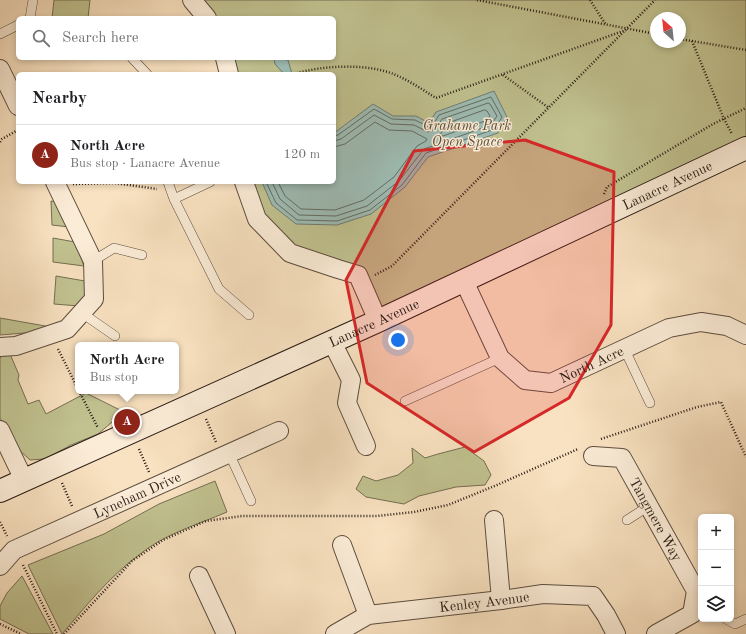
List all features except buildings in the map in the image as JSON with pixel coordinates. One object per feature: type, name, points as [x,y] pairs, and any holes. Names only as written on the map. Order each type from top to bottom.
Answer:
[{"type":"street","points":[[192,0],[205,16]]},
{"type":"street","points":[[226,60],[228,72]]},
{"type":"street","points":[[0,69],[16,102]]},
{"type":"street","name":"Lanacre Avenue","points":[[0,491],[464,281],[602,216],[740,143]]},
{"type":"street","points":[[0,347],[16,346],[67,329],[94,299],[94,261],[56,184]]},
{"type":"street","points":[[245,184],[257,218],[290,253],[358,274],[378,321]]},
{"type":"street","name":"North Acre","points":[[464,281],[500,358],[525,380],[551,383],[669,328],[701,322],[727,326],[746,335]]},
{"type":"street","points":[[332,342],[350,380],[348,403],[366,446]]},
{"type":"street","points":[[0,430],[24,480]]},
{"type":"street","name":"Lyneham Drive","points":[[0,566],[14,550],[279,431]]},
{"type":"street","name":"Tangmere Way","points":[[592,448],[622,458],[696,591],[698,605],[692,614],[656,634]]},
{"type":"street","points":[[494,520],[501,600]]},
{"type":"street","points":[[342,545],[368,615]]},
{"type":"street","points":[[199,576],[226,634]]},
{"type":"street","name":"Kenley Avenue","points":[[335,634],[368,615],[543,594],[593,596],[606,615],[616,634]]},
{"type":"lane","points":[[30,16],[33,0]]},
{"type":"lane","points":[[0,34],[16,26]]},
{"type":"lane","points":[[134,60],[145,72]]},
{"type":"lane","points":[[169,184],[174,199],[219,289],[249,315]]},
{"type":"lane","points":[[174,199],[206,184]]},
{"type":"lane","points":[[94,261],[114,248],[142,256]]},
{"type":"lane","points":[[82,313],[115,336]]},
{"type":"lane","points":[[624,348],[650,403]]},
{"type":"lane","points":[[405,401],[500,358]]},
{"type":"lane","points":[[226,455],[251,501]]},
{"type":"lane","points":[[627,520],[649,506]]},
{"type":"lane","points":[[731,622],[735,624],[746,618]]},
{"type":"path","points":[[477,0],[650,33]]},
{"type":"path","points":[[590,0],[606,25]]},
{"type":"path","points":[[361,282],[392,266],[656,0]]},
{"type":"path","points":[[301,72],[328,68],[364,67],[395,75],[436,98],[626,29]]},
{"type":"path","points":[[686,40],[746,50]]},
{"type":"path","points":[[692,41],[724,119],[740,143]]},
{"type":"path","points":[[502,75],[550,108]]},
{"type":"path","points":[[602,216],[600,204],[607,187],[713,124],[746,108]]},
{"type":"path","points":[[0,142],[2,139],[16,131]]},
{"type":"path","points":[[123,184],[156,188],[174,199]]},
{"type":"path","points":[[51,334],[75,382]]},
{"type":"path","points":[[81,394],[106,444]]},
{"type":"path","points":[[198,402],[226,455]]},
{"type":"path","points":[[64,634],[132,561],[147,549],[163,540],[206,521],[242,516],[378,516],[414,512],[448,505],[698,407],[721,402],[746,457]]},
{"type":"path","points":[[132,432],[156,486]]},
{"type":"path","points":[[55,466],[79,521]]},
{"type":"path","points":[[14,550],[27,572],[57,634]]},
{"type":"path","points":[[0,624],[21,634]]},
{"type":"highlighted area","points":[[525,140],[614,172],[611,325],[569,398],[474,452],[367,383],[346,280],[414,151]]},
{"type":"green space","points":[[54,0],[90,0],[88,16],[52,16]]},
{"type":"green space","name":"Grahame Park Open Space","points":[[194,0],[746,0],[746,148],[379,320],[358,275],[293,253],[256,219],[245,184],[336,184],[336,72],[228,72],[226,60],[336,60],[336,16],[206,16]]},
{"type":"green space","points":[[51,201],[56,202],[69,227],[52,225]]},
{"type":"green space","points":[[53,238],[75,242],[84,266],[53,262]]},
{"type":"green space","points":[[56,276],[85,281],[86,298],[79,306],[54,304]]},
{"type":"green space","points":[[0,318],[51,327],[37,332],[0,335]]},
{"type":"green space","points":[[10,354],[19,375],[18,380],[28,404],[39,400],[46,414],[84,394],[88,394],[124,412],[98,434],[71,445],[45,459],[30,460],[18,449],[0,418],[0,358],[3,355]]},
{"type":"green space","points":[[465,447],[484,461],[491,475],[485,485],[456,487],[419,496],[404,504],[366,497],[356,489],[363,476],[376,481],[398,475],[413,463],[412,448],[425,458]]},
{"type":"green space","points":[[215,481],[227,512],[181,530],[149,548],[108,582],[62,634],[28,565],[104,534],[159,504]]},
{"type":"green space","points":[[22,576],[53,634],[29,634],[0,619],[0,606],[7,593]]},
{"type":"water","points":[[274,60],[288,60],[291,72],[282,72],[275,64]]},
{"type":"water","points":[[494,91],[507,117],[498,133],[428,157],[405,187],[371,214],[337,225],[296,224],[272,205],[263,184],[336,184],[336,132],[373,104],[393,116],[416,116],[429,123],[436,112]]},
{"type":"place","name":"North Acre","points":[[127,422]]}]
